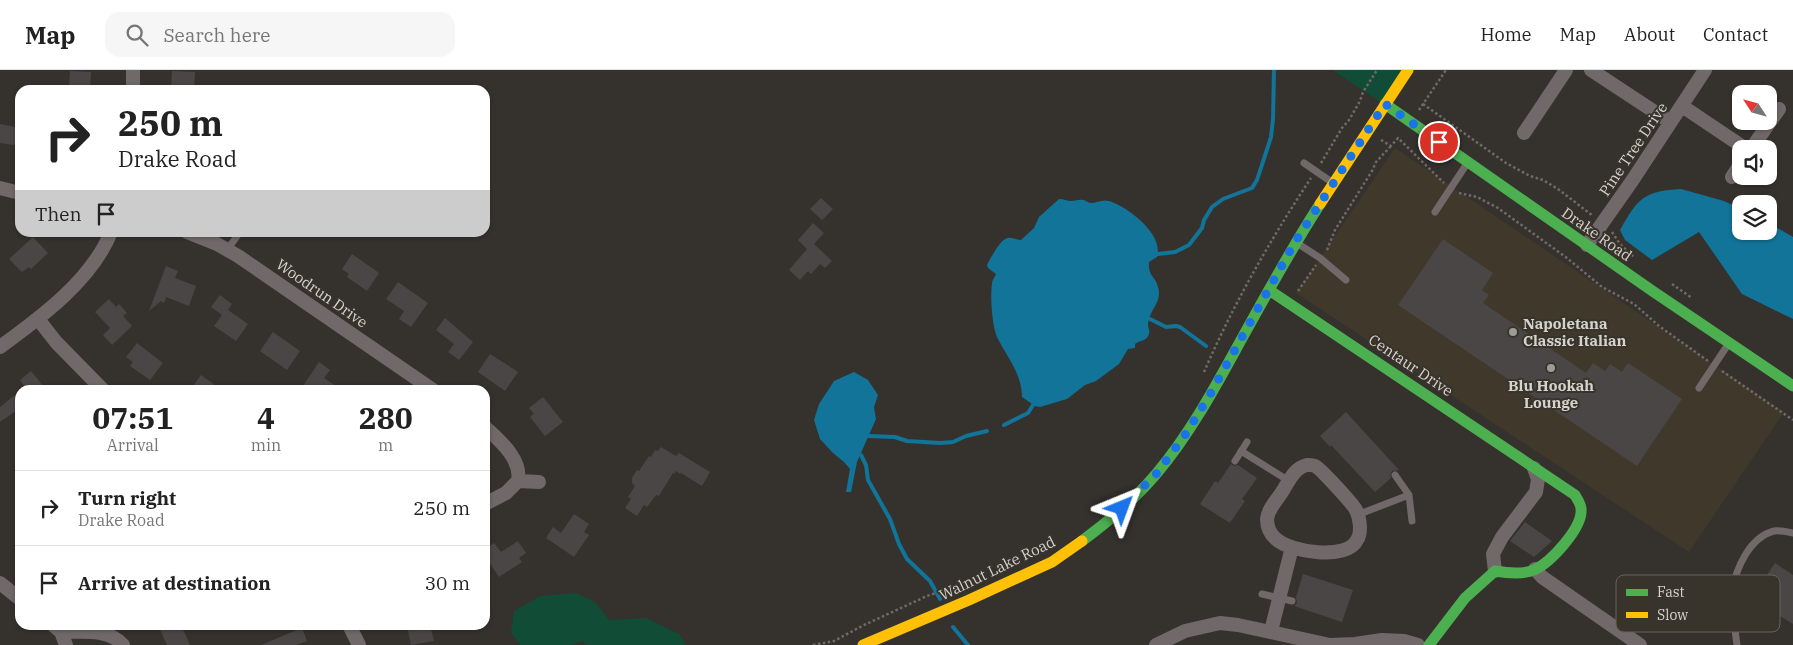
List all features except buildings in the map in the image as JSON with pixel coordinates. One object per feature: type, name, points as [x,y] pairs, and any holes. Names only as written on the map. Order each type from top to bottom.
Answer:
[{"type":"street","points":[[132,70],[133,85]]},
{"type":"street","name":"Walnut Lake Road","points":[[863,645],[1052,562],[1092,534],[1122,508],[1157,473],[1185,435],[1208,398],[1295,242],[1408,70]]},
{"type":"street","points":[[1524,133],[1566,70]]},
{"type":"street","points":[[1590,70],[1670,122]]},
{"type":"street","name":"Pine Tree Drive","points":[[1587,245],[1632,182],[1705,70]]},
{"type":"street","name":"Drake Road","points":[[1385,104],[1793,386]]},
{"type":"street","points":[[1682,106],[1733,140]]},
{"type":"street","points":[[1757,140],[1779,109]]},
{"type":"street","points":[[0,188],[15,192]]},
{"type":"street","points":[[0,347],[38,319],[82,279],[108,237]]},
{"type":"street","name":"Woodrun Drive","points":[[198,237],[246,261],[426,385]]},
{"type":"street","name":"Centaur Drive","points":[[1268,290],[1575,496],[1581,506],[1581,514],[1566,542],[1552,559],[1535,569]]},
{"type":"street","points":[[38,319],[56,342],[98,385]]},
{"type":"street","points":[[490,432],[501,442],[518,465],[518,481],[506,493],[490,501]]},
{"type":"street","points":[[1314,465],[1322,471],[1356,510],[1360,534],[1353,546],[1347,550],[1321,553],[1292,547],[1276,540],[1271,533],[1267,520],[1269,512],[1289,481],[1297,469],[1302,466],[1314,465]]},
{"type":"street","points":[[1495,571],[1493,554],[1502,537],[1536,492],[1538,479],[1534,468]]},
{"type":"street","points":[[518,481],[539,482]]},
{"type":"street","points":[[1271,632],[1286,600],[1292,547]]},
{"type":"street","points":[[1428,645],[1465,598],[1495,571],[1513,573],[1535,569],[1542,577],[1616,628]]},
{"type":"street","points":[[0,583],[15,595]]},
{"type":"street","points":[[1156,645],[1185,631],[1220,622],[1330,644],[1355,644],[1382,640],[1404,641],[1418,645]]},
{"type":"street","points":[[352,630],[359,645]]},
{"type":"street","points":[[60,634],[96,632],[114,637],[123,645]]},
{"type":"street","points":[[1621,632],[1640,645]]},
{"type":"lane","points":[[1435,212],[1468,162]]},
{"type":"lane","points":[[1304,164],[1334,183]]},
{"type":"lane","points":[[227,250],[236,237]]},
{"type":"lane","points":[[1295,242],[1320,258],[1346,280]]},
{"type":"lane","points":[[1698,388],[1729,342]]},
{"type":"lane","points":[[1235,461],[1247,442]]},
{"type":"lane","points":[[1241,451],[1289,481]]},
{"type":"lane","points":[[1395,475],[1409,495],[1412,521]]},
{"type":"lane","points":[[1358,515],[1409,495]]},
{"type":"lane","points":[[1736,575],[1738,568],[1752,546],[1764,535],[1776,530],[1793,533]]},
{"type":"lane","points":[[1262,594],[1286,600]]},
{"type":"lane","points":[[1736,632],[1737,645]]},
{"type":"path","points":[[1200,380],[1253,274],[1275,235],[1342,128],[1349,120],[1377,70]]},
{"type":"path","points":[[1410,122],[1446,70]]},
{"type":"path","points":[[1349,120],[1391,146]]},
{"type":"path","points":[[1289,303],[1326,252],[1334,230],[1376,162],[1398,138],[1450,188],[1463,195],[1477,197],[1498,208],[1567,258],[1602,287],[1634,304],[1659,326],[1793,420]]},
{"type":"path","points":[[813,645],[834,641],[927,596],[971,581]]},
{"type":"shaded area","points":[[1395,148],[1784,412],[1689,552],[1296,293]]},
{"type":"green space","points":[[1332,70],[1408,70],[1385,105]]},
{"type":"green space","points":[[576,593],[595,602],[609,620],[646,618],[679,634],[686,645],[587,645],[582,641],[571,645],[520,645],[511,633],[514,611],[540,596]]},
{"type":"water","points":[[1681,189],[1732,205],[1732,240],[1777,240],[1777,228],[1793,237],[1793,319],[1742,294],[1699,232],[1652,260],[1625,240],[1620,230],[1637,203],[1650,194]]},
{"type":"water","points":[[1059,199],[1071,201],[1085,200],[1090,203],[1104,200],[1109,201],[1126,209],[1143,223],[1155,239],[1158,248],[1157,257],[1149,262],[1149,267],[1158,287],[1159,297],[1149,319],[1147,338],[1135,344],[1135,348],[1128,349],[1119,364],[1096,381],[1085,385],[1067,399],[1040,407],[1035,406],[1022,397],[1017,373],[995,332],[991,296],[992,283],[996,274],[987,265],[1002,241],[1010,238],[1021,240],[1034,228],[1039,217]]},
{"type":"water","points":[[854,372],[868,380],[878,395],[874,407],[876,419],[857,462],[851,492],[846,492],[850,469],[820,439],[814,420],[819,404],[834,381]]},
{"type":"waterway","points":[[1158,254],[1175,252],[1189,245],[1202,228],[1204,220],[1212,207],[1223,199],[1252,188],[1257,180],[1271,137],[1274,70]]},
{"type":"waterway","points":[[1150,319],[1166,327],[1180,327],[1206,346]]},
{"type":"waterway","points":[[1004,425],[1028,413],[1033,405]]},
{"type":"waterway","points":[[868,436],[895,437],[907,441],[940,443],[953,442],[966,436],[987,431]]},
{"type":"waterway","points":[[861,455],[866,465],[868,480],[890,519],[907,559],[930,581],[940,599]]},
{"type":"waterway","points":[[953,627],[968,645]]},
{"type":"traffic: fast","points":[[1385,104],[1651,290],[1793,386]]},
{"type":"traffic: fast","points":[[1082,541],[1131,500],[1157,473],[1179,444],[1208,398],[1297,240],[1320,204]]},
{"type":"traffic: fast","points":[[1269,290],[1575,495],[1580,503],[1580,517],[1577,526],[1556,553],[1541,566],[1529,572],[1495,571],[1465,598],[1429,645]]},
{"type":"traffic: slow","points":[[1320,204],[1408,70]]},
{"type":"traffic: slow","points":[[863,645],[1052,562],[1082,541]]},
{"type":"place","name":"Napoletana Classic Italian","points":[[1513,332]]},
{"type":"place","name":"Blu Hookah Lounge","points":[[1551,368]]},
{"type":"route","points":[[1122,508],[1157,473],[1185,435],[1208,398],[1295,242],[1385,104],[1439,142]]}]
